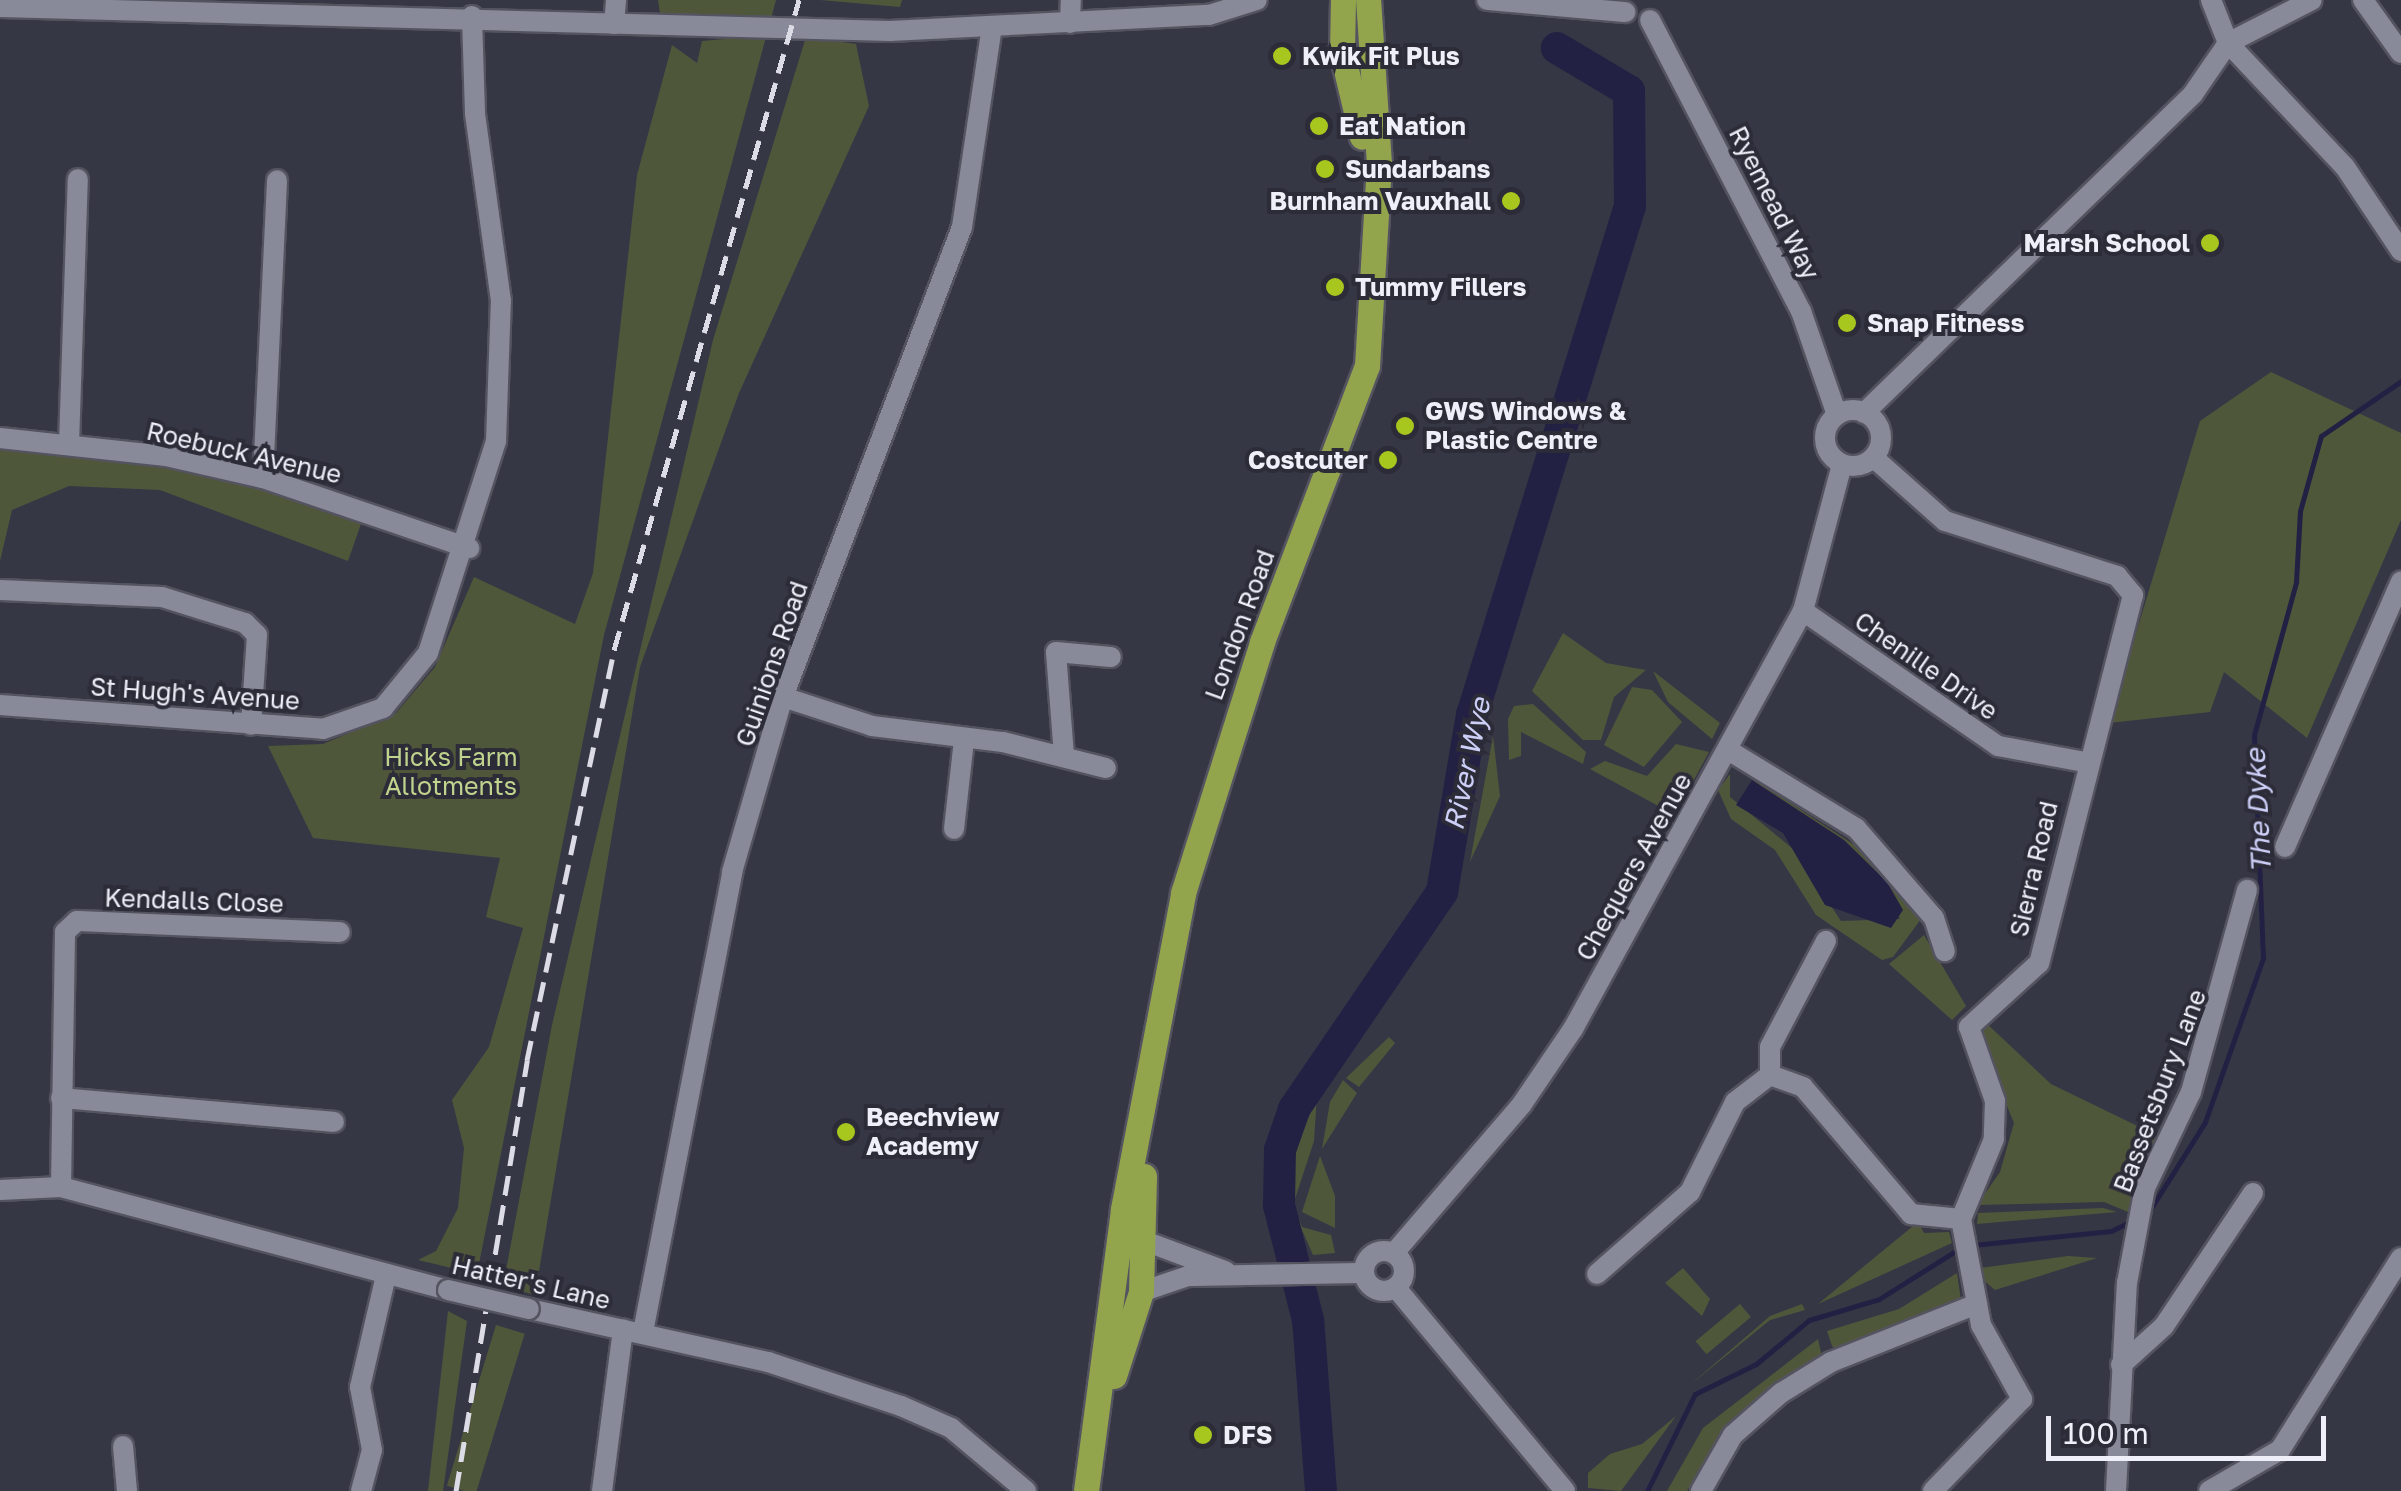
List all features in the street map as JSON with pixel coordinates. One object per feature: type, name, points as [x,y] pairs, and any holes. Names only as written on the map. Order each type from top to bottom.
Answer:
[{"type":"main road","name":"London Road","points":[[1344,0],[1342,53],[1375,174]]},
{"type":"main road","name":"London Road","points":[[1086,1491],[1103,1364],[1183,893],[1262,642],[1367,366],[1375,174],[1368,0]]},
{"type":"main road","name":"London Road","points":[[1094,1438],[1140,1292],[1135,1247],[1149,1100]]},
{"type":"main road","points":[[1103,1364],[1135,1247]]},
{"type":"street","points":[[614,24],[616,0]]},
{"type":"street","points":[[1070,22],[1071,0]]},
{"type":"street","points":[[3,5],[156,2],[472,16],[517,9],[614,24],[992,27],[1209,8],[1257,0]]},
{"type":"street","points":[[1487,0],[1624,6],[1650,20],[1660,0]]},
{"type":"street","points":[[2210,0],[2228,43],[2345,168],[2401,251]]},
{"type":"street","points":[[1864,413],[1880,434],[1874,458],[1842,464],[1825,437],[1836,415],[1864,413],[2193,94],[2228,43],[2312,0]]},
{"type":"street","points":[[2363,0],[2401,53]]},
{"type":"street","name":"St Hugh's Avenue","points":[[0,705],[322,728],[383,708],[428,653],[469,548],[496,441],[502,301],[475,113],[472,16]]},
{"type":"street","name":"Ryemead Way","points":[[1650,20],[1801,311],[1836,415]]},
{"type":"street","name":"Guinions Road","points":[[602,1491],[732,872],[784,698],[962,227],[992,27]]},
{"type":"street","points":[[69,444],[78,179]]},
{"type":"street","points":[[264,478],[277,180]]},
{"type":"street","name":"Roebuck Avenue","points":[[0,438],[69,444],[264,478],[469,548]]},
{"type":"street","name":"Sierra Road","points":[[1874,458],[1945,521],[2117,576],[2133,595],[2084,762],[2039,963],[1969,1027],[1994,1101],[1994,1139],[1963,1225]]},
{"type":"street","name":"Chequers Avenue","points":[[1394,1253],[1567,1038],[1804,612],[1842,464]]},
{"type":"street","points":[[2285,848],[2401,581]]},
{"type":"street","points":[[0,590],[162,597],[246,623],[257,635],[251,725]]},
{"type":"street","name":"Chenille Drive","points":[[1804,612],[1998,746],[2084,762]]},
{"type":"street","points":[[1064,756],[1056,652],[1111,658]]},
{"type":"street","points":[[784,698],[1106,768]]},
{"type":"street","points":[[954,829],[964,740]]},
{"type":"street","points":[[1728,750],[1856,828],[1934,918],[1946,952]]},
{"type":"street","name":"Bassetsbury Lane","points":[[2116,1491],[2121,1364],[2144,1195],[2191,1092],[2247,890]]},
{"type":"street","name":"Kendalls Close","points":[[61,1187],[65,932],[77,920],[340,932]]},
{"type":"street","points":[[1770,1075],[1770,1047],[1826,941]]},
{"type":"street","points":[[1770,1075],[1803,1087],[1912,1214],[1963,1225],[1977,1304],[2022,1399],[1933,1491]]},
{"type":"street","points":[[1597,1274],[1690,1192],[1736,1102],[1770,1075]]},
{"type":"street","points":[[61,1098],[334,1122]]},
{"type":"street","name":"Hatter's Lane","points":[[0,1190],[61,1187],[386,1275],[633,1331],[901,1406],[951,1428],[1026,1491]]},
{"type":"street","points":[[2121,1364],[2164,1326],[2253,1194]]},
{"type":"street","points":[[1135,1247],[1232,1274],[1287,1280],[1363,1273]]},
{"type":"street","points":[[1363,1273],[1372,1253],[1394,1253],[1405,1270],[1396,1288]]},
{"type":"street","points":[[2209,1491],[2280,1450],[2401,1258]]},
{"type":"street","points":[[1363,1273],[1375,1290],[1396,1288]]},
{"type":"street","points":[[1140,1292],[1232,1274]]},
{"type":"street","points":[[361,1491],[372,1450],[360,1387],[386,1275]]},
{"type":"street","points":[[1396,1288],[1565,1491]]},
{"type":"street","points":[[1701,1491],[1733,1435],[1781,1394],[1832,1362],[1977,1304]]},
{"type":"street","points":[[122,1446],[127,1491]]},
{"type":"green space","name":"Hicks Farm Allotments","points":[[658,0],[776,0],[604,635],[477,1274],[418,1260],[436,1251],[458,1208],[464,1148],[452,1100],[489,1047],[523,928],[486,917],[500,858],[313,838],[268,746],[323,744],[396,713],[435,667],[474,577],[575,624],[593,573],[637,175],[672,45],[697,63],[702,41],[736,38],[741,18],[660,13]]},
{"type":"green space","points":[[820,0],[902,0],[900,7]]},
{"type":"green space","points":[[806,37],[856,44],[869,106],[739,393],[640,667],[535,1295],[503,1286],[552,1025],[713,340]]},
{"type":"green space","points":[[2271,372],[2401,433],[2401,520],[2307,738],[2224,672],[2210,712],[2109,723],[2200,421]]},
{"type":"green space","points":[[0,444],[77,449],[267,489],[362,521],[348,561],[160,490],[69,486],[12,510],[0,561]]},
{"type":"green space","points":[[1563,633],[1606,663],[1646,670],[1614,697],[1601,740],[1583,740],[1532,691]]},
{"type":"green space","points":[[1653,671],[1720,723],[1712,739],[1668,702]]},
{"type":"green space","points":[[1632,687],[1652,690],[1682,722],[1644,767],[1604,745]]},
{"type":"green space","points":[[1533,704],[1586,752],[1583,764],[1521,732],[1521,756],[1509,760],[1508,719],[1514,706]]},
{"type":"green space","points":[[1493,736],[1500,796],[1470,862]]},
{"type":"green space","points":[[1676,744],[1709,752],[1675,815],[1590,769],[1605,761],[1647,776]]},
{"type":"green space","points":[[1740,770],[1856,846],[1921,919],[1893,957],[1882,960],[1816,915],[1775,850],[1731,819],[1718,790],[1730,774],[1730,797],[1793,849],[1841,921],[1900,919],[1876,875]]},
{"type":"green space","points":[[1924,935],[1966,1006],[1952,1020],[1889,964]]},
{"type":"green space","points":[[1985,1022],[2051,1084],[2158,1136],[2146,1166],[2131,1161],[2122,1180],[2137,1188],[2128,1212],[2104,1202],[1977,1205],[2000,1172],[2014,1123],[1977,1033]]},
{"type":"green space","points":[[1389,1037],[1395,1043],[1359,1087],[1346,1078]]},
{"type":"green space","points":[[1343,1080],[1357,1093],[1322,1149],[1330,1102]]},
{"type":"green space","points":[[1317,1095],[1314,1141],[1293,1205],[1302,1227],[1331,1235],[1335,1253],[1313,1255],[1283,1187]]},
{"type":"green space","points":[[1320,1156],[1335,1196],[1335,1228],[1302,1212]]},
{"type":"green space","points":[[2103,1208],[2117,1212],[1977,1224],[1978,1213]]},
{"type":"green space","points":[[1918,1222],[1924,1233],[1949,1232],[1952,1243],[1818,1304]]},
{"type":"green space","points":[[2068,1256],[2097,1258],[1995,1290],[1981,1278],[1980,1268]]},
{"type":"green space","points":[[1683,1268],[1710,1299],[1702,1316],[1665,1283]]},
{"type":"green space","points":[[1957,1273],[1961,1300],[1838,1352],[1832,1346],[1827,1331],[1899,1309]]},
{"type":"green space","points":[[1740,1304],[1751,1317],[1706,1354],[1696,1341]]},
{"type":"green space","points":[[1802,1304],[1805,1310],[1770,1320],[1690,1385],[1770,1316]]},
{"type":"green space","points":[[448,1311],[467,1321],[443,1491],[428,1491]]},
{"type":"green space","points":[[496,1325],[525,1334],[477,1491],[447,1486]]},
{"type":"green space","points":[[1818,1339],[1822,1357],[1730,1428],[1687,1491],[1667,1491],[1703,1428]]},
{"type":"green space","points":[[1676,1416],[1621,1491],[1588,1488],[1588,1473],[1610,1454],[1642,1444]]},
{"type":"shaded area","points":[[1752,780],[1844,840],[1887,882],[1903,910],[1891,928],[1825,905],[1783,833],[1736,805]]},
{"type":"waterway","name":"River Wye","points":[[1321,1491],[1308,1320],[1279,1205],[1280,1150],[1294,1109],[1442,892],[1472,715],[1630,206],[1629,91],[1557,48]]},
{"type":"waterway","name":"The Dyke","points":[[2148,1213],[2205,1122],[2263,958],[2254,735],[2296,582],[2300,511],[2321,436],[2401,381]]},
{"type":"waterway","points":[[1973,1245],[2111,1231],[2134,1220]]},
{"type":"waterway","points":[[1647,1491],[1695,1394],[1756,1364],[1809,1320],[1879,1299],[1962,1247]]},
{"type":"railway","points":[[456,1491],[527,1060],[614,650],[799,0]]},
{"type":"place","name":"Kwik Fit Plus","points":[[1282,56]]},
{"type":"place","name":"Eat Nation","points":[[1319,126]]},
{"type":"place","name":"Sundarbans","points":[[1325,169]]},
{"type":"place","name":"Burnham Vauxhall","points":[[1511,201]]},
{"type":"place","name":"Marsh School","points":[[2210,243]]},
{"type":"place","name":"Tummy Fillers","points":[[1335,287]]},
{"type":"place","name":"Snap Fitness","points":[[1847,323]]},
{"type":"place","name":"GWS Windows & Plastic Centre","points":[[1405,426]]},
{"type":"place","name":"Costcuter","points":[[1388,460]]},
{"type":"place","name":"Beechview Academy","points":[[846,1132]]},
{"type":"place","name":"DFS","points":[[1203,1435]]}]
